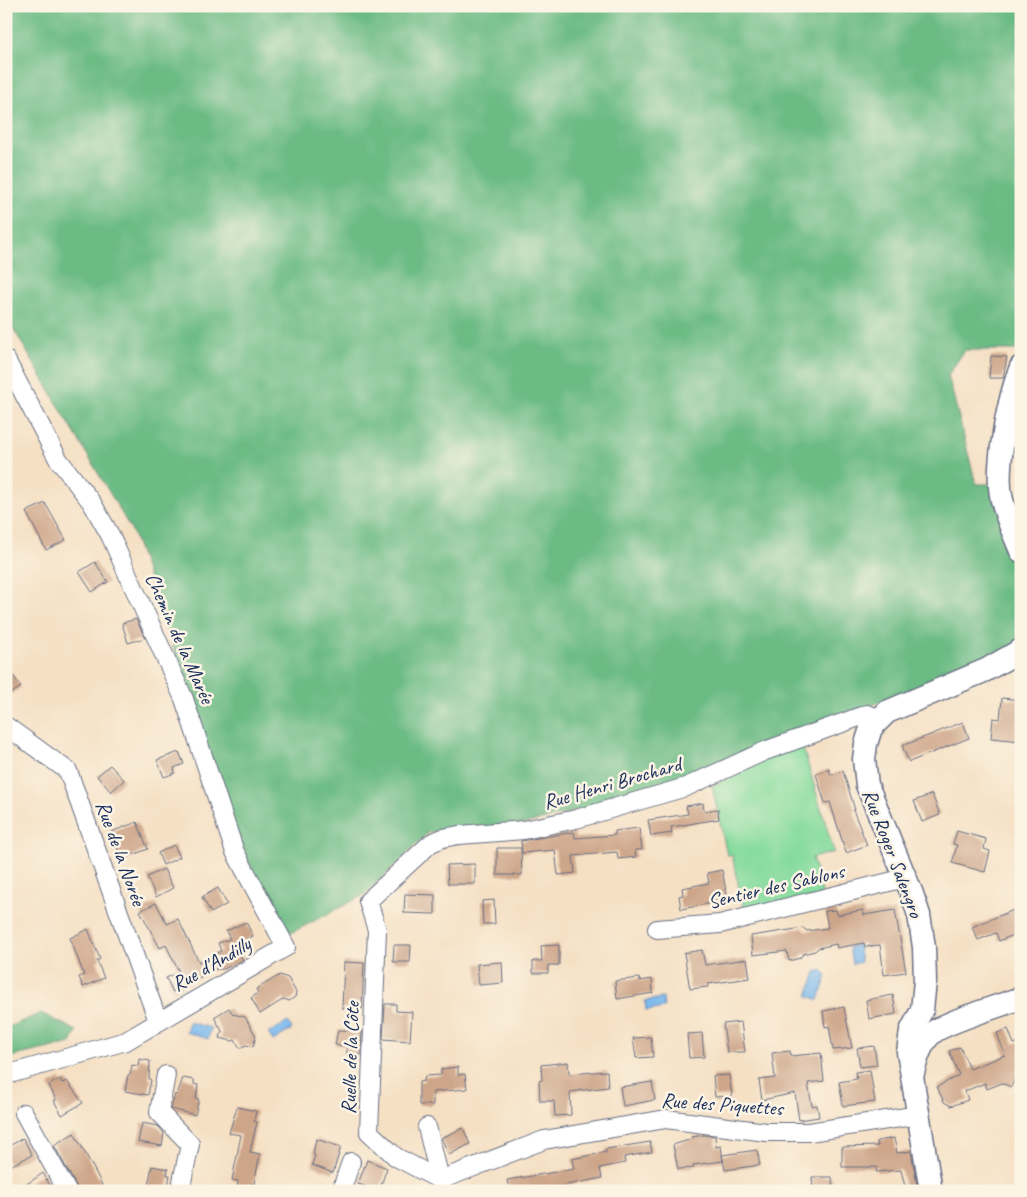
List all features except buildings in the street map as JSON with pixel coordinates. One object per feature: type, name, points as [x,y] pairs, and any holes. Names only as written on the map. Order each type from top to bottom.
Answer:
[{"type":"main road","points":[[1021,367],[1011,399],[1000,476],[1002,500],[1021,551]]},
{"type":"main road","points":[[878,718],[887,712],[986,670],[1021,650]]},
{"type":"main road","name":"Rue Roger Salengro","points":[[878,718],[871,728],[866,744],[864,759],[866,785],[919,915],[924,948],[926,1024],[912,1076],[931,1191]]},
{"type":"main road","points":[[926,1024],[1021,998]]},
{"type":"main road","name":"Rue Roger Salengro","points":[[919,1115],[935,1191]]},
{"type":"street","name":"Chemin de la Marée","points":[[6,360],[58,459],[92,503],[110,536],[184,699],[235,852],[286,947]]},
{"type":"street","name":"Rue Henri Brochard","points":[[368,901],[430,844],[443,838],[524,830],[576,819],[686,787],[723,772],[765,751],[867,714],[878,718]]},
{"type":"street","name":"Rue de la Norée","points":[[6,726],[68,771],[158,1021]]},
{"type":"street","name":"Sentier des Sablons","points":[[657,930],[720,924],[904,878]]},
{"type":"street","name":"Ruelle de la Côte","points":[[368,901],[377,930],[369,1132],[396,1157],[441,1185]]},
{"type":"street","name":"Rue d'Andilly","points":[[6,1075],[120,1044],[286,947]]},
{"type":"street","points":[[166,1075],[159,1112],[190,1144],[180,1191]]},
{"type":"street","points":[[24,1112],[67,1191]]},
{"type":"street","name":"Rue des Piquettes","points":[[441,1185],[544,1140],[666,1119],[766,1132],[809,1132],[919,1115]]},
{"type":"street","points":[[427,1127],[441,1185]]},
{"type":"street","points":[[341,1191],[351,1162]]},
{"type":"green space","points":[[6,6],[1021,6],[1021,350],[965,350],[948,375],[976,484],[998,484],[1021,568],[1021,642],[976,671],[829,719],[684,784],[525,824],[429,832],[366,894],[291,933],[241,851],[196,712],[132,531],[6,316]]},
{"type":"green space","points":[[802,745],[834,852],[812,858],[823,896],[744,911],[732,855],[727,855],[712,786],[771,756]]},
{"type":"green space","points":[[41,1013],[77,1031],[71,1043],[6,1058],[6,1028]]},
{"type":"water","points":[[858,945],[861,962],[852,964],[849,947]]},
{"type":"water","points":[[822,970],[827,975],[819,1000],[808,996],[816,972]]},
{"type":"water","points":[[663,998],[664,1008],[646,1011],[645,1001]]},
{"type":"water","points":[[189,1022],[211,1028],[208,1039],[186,1032]]},
{"type":"water","points":[[288,1022],[292,1029],[273,1041],[268,1033]]}]
